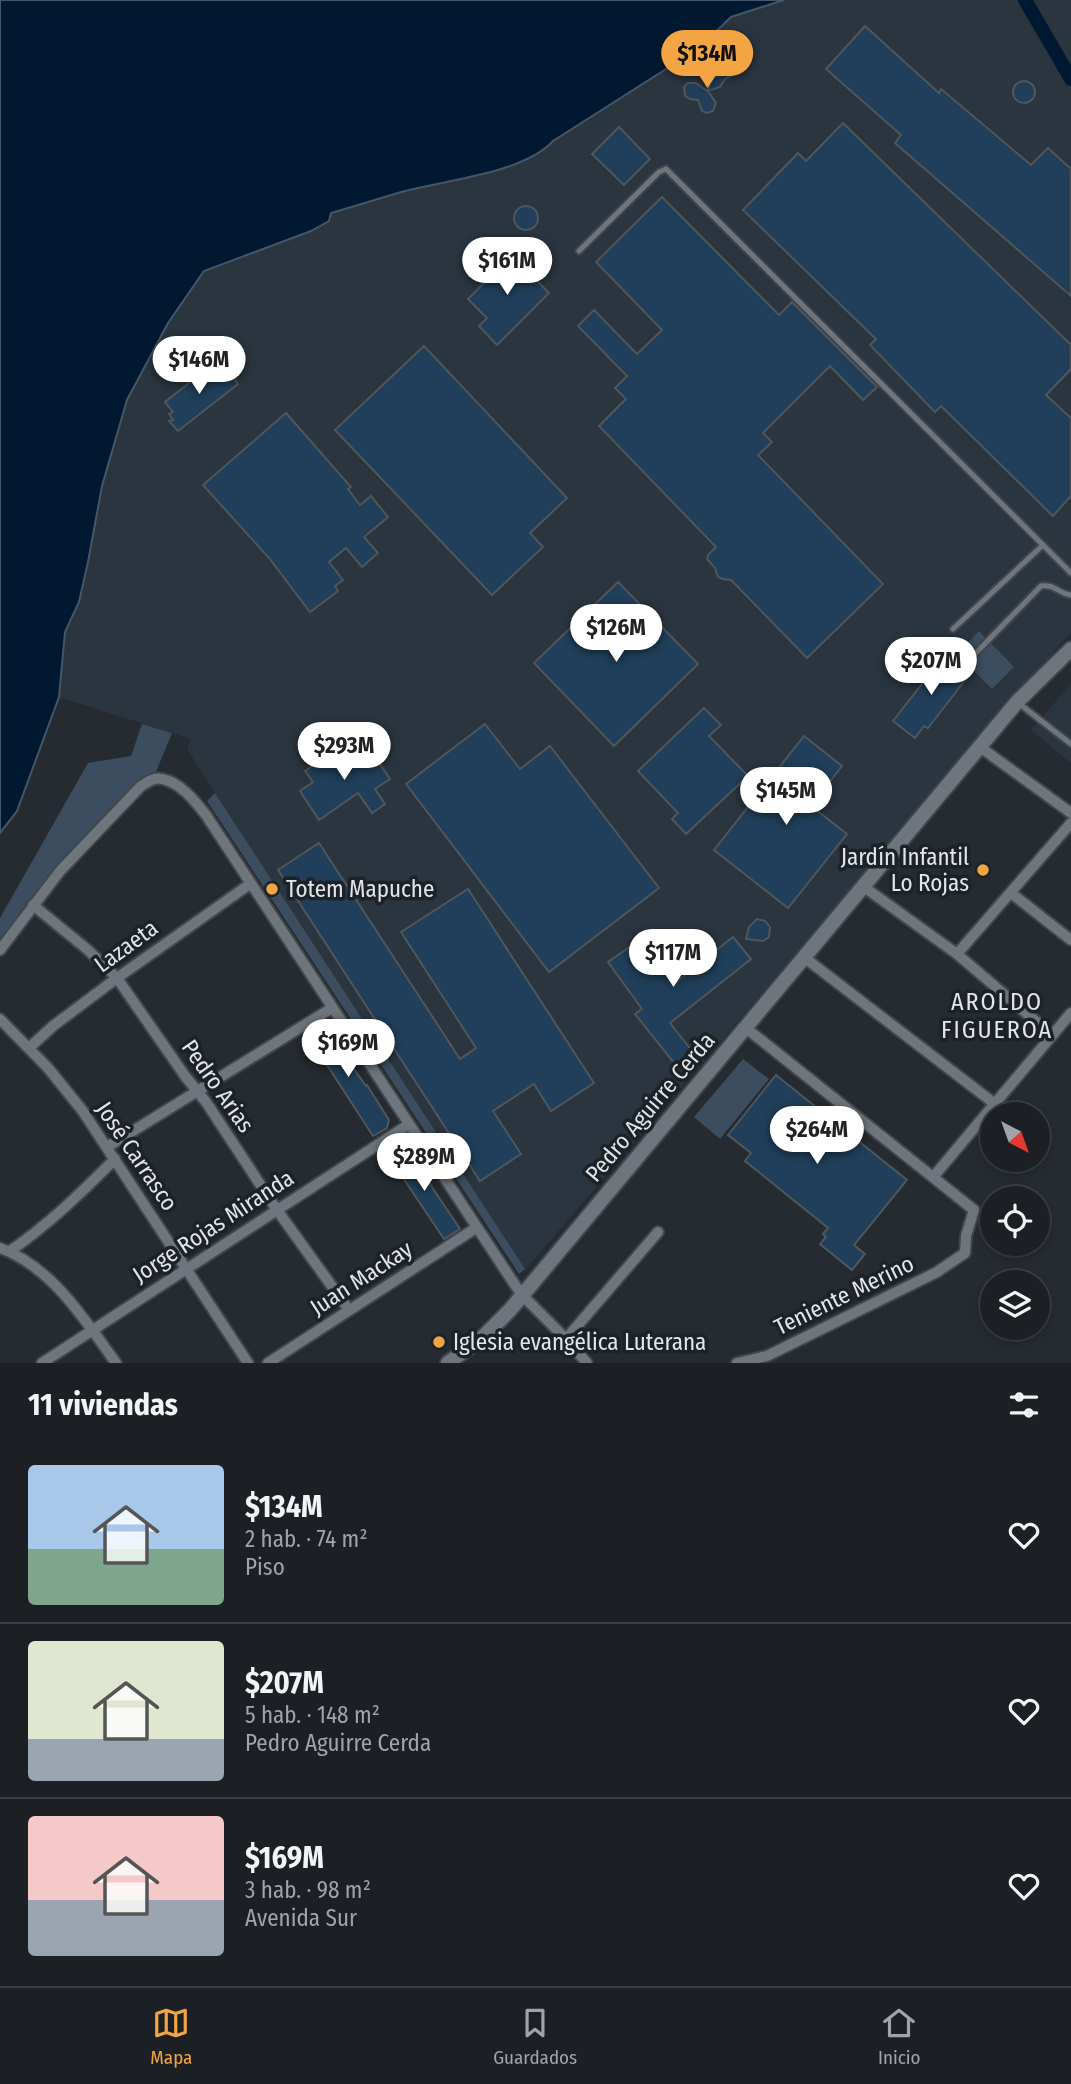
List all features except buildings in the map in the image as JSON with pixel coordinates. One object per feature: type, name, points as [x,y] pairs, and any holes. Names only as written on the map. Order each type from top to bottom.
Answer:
[{"type":"street","name":"Pedro Aguirre Cerda","points":[[448,1363],[495,1326],[522,1296],[1017,702],[1071,649]]},
{"type":"street","points":[[980,747],[1071,813]]},
{"type":"street","points":[[0,950],[60,871],[141,786],[153,779],[162,779],[183,791],[200,807],[522,1296],[587,1363]]},
{"type":"street","points":[[957,954],[1071,823]]},
{"type":"street","name":"Lazaeta","points":[[30,1047],[53,1026],[117,978],[250,884]]},
{"type":"street","points":[[864,887],[957,954],[1052,1035]]},
{"type":"street","points":[[1012,893],[1071,940]]},
{"type":"street","name":"Pedro Arias","points":[[33,905],[88,950],[117,978],[349,1310]]},
{"type":"street","points":[[805,958],[992,1102]]},
{"type":"street","points":[[107,1147],[332,1008]]},
{"type":"street","points":[[997,1102],[1071,1013]]},
{"type":"street","name":"José Carrasco","points":[[0,1019],[30,1047],[71,1096],[248,1363]]},
{"type":"street","points":[[746,1028],[934,1176],[980,1122]]},
{"type":"street","name":"Jorge Rojas Miranda","points":[[42,1363],[408,1125]]},
{"type":"street","points":[[5,1249],[36,1233],[115,1159]]},
{"type":"street","name":"Teniente Merino","points":[[737,1363],[767,1356],[828,1327],[937,1272],[965,1252],[966,1236],[974,1210],[934,1176]]},
{"type":"street","name":"Juan Mackay","points":[[268,1363],[476,1228]]},
{"type":"street","points":[[566,1339],[658,1232]]},
{"type":"street","points":[[5,1249],[26,1259],[38,1269],[117,1363]]},
{"type":"lane","points":[[579,251],[659,172],[666,169],[1071,573]]},
{"type":"lane","points":[[953,629],[1042,545]]},
{"type":"lane","points":[[973,656],[1041,586],[1050,584],[1071,595]]},
{"type":"lane","points":[[1017,702],[1071,744]]},
{"type":"shaded area","points":[[0,0],[784,0],[731,17],[699,48],[523,161],[484,174],[405,191],[331,213],[329,221],[311,231],[204,271],[168,323],[127,400],[102,486],[79,602],[65,632],[59,697],[17,811],[0,833]]},
{"type":"shaded area","points":[[784,0],[1071,0],[1071,632],[525,1270],[187,749],[191,739],[59,697],[65,632],[79,602],[102,486],[127,400],[168,323],[204,271],[311,231],[329,221],[331,213],[404,191],[496,170],[544,151],[553,141],[699,48],[731,17]]},
{"type":"shaded area","points":[[979,631],[1014,667],[992,689],[957,654]]},
{"type":"shaded area","points":[[1071,684],[1071,763],[1031,730]]},
{"type":"shaded area","points":[[142,724],[172,733],[153,779],[60,871],[0,950],[0,918],[88,763],[131,756]]},
{"type":"shaded area","points":[[215,793],[525,1269],[519,1274],[207,801]]},
{"type":"shaded area","points":[[743,1059],[769,1079],[720,1139],[694,1117]]},
{"type":"waterway","points":[[1025,0],[1071,79]]},
{"type":"place","name":"Jardín Infantil Lo Rojas","points":[[983,870]]},
{"type":"place","name":"Totem Mapuche","points":[[272,889]]},
{"type":"place","name":"Iglesia evangélica Luterana","points":[[439,1342]]},
{"type":"district","name":"AROLDO FIGUEROA","points":[[997,1016]]}]
